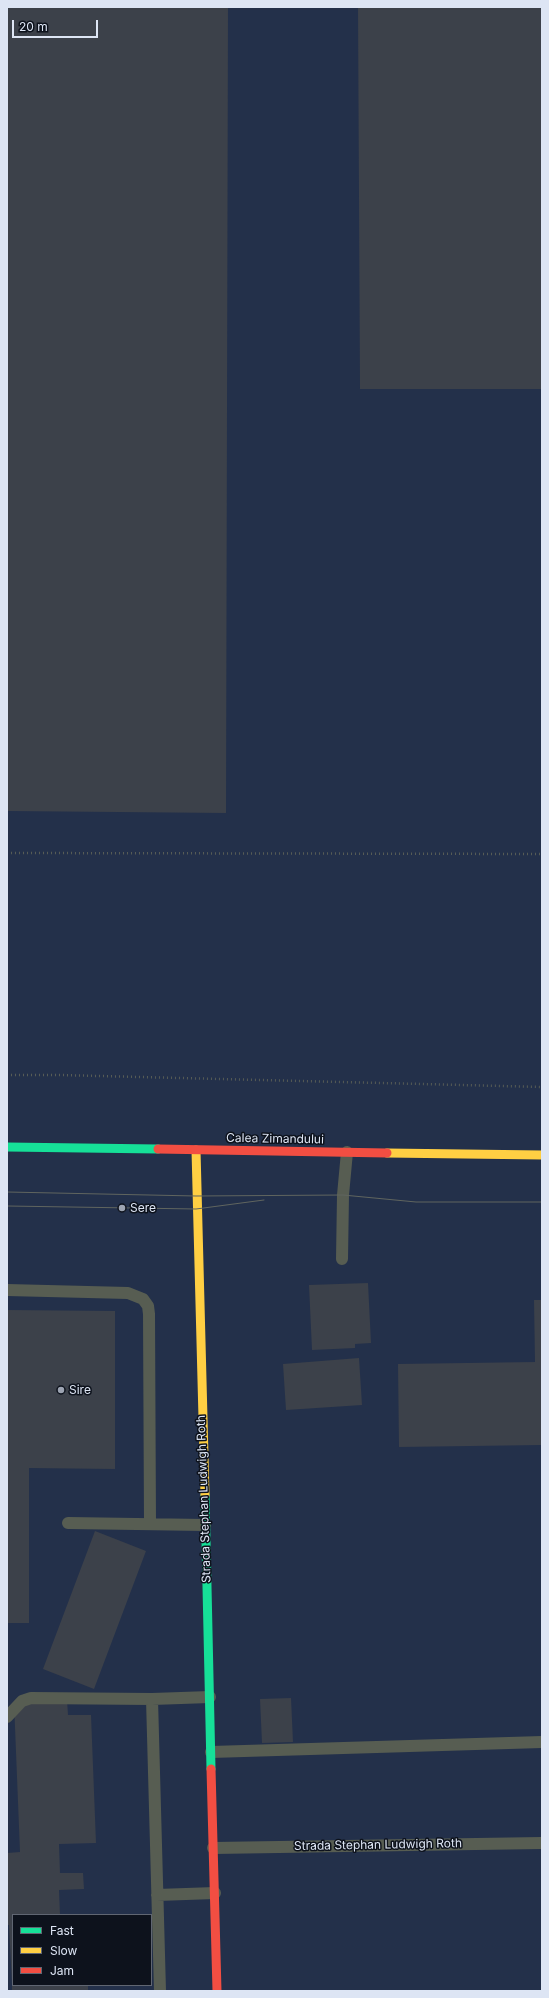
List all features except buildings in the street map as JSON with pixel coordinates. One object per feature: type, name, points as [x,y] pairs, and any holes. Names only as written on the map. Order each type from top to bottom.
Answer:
[{"type":"street","name":"Calea Zimandului","points":[[7,1147],[542,1154]]},
{"type":"street","name":"Strada Stephan Ludwigh Roth","points":[[196,1150],[217,1991]]},
{"type":"lane","points":[[342,1260],[343,1195],[347,1152]]},
{"type":"lane","points":[[7,1290],[128,1292],[143,1299],[148,1306],[150,1524]]},
{"type":"lane","points":[[68,1523],[205,1525]]},
{"type":"lane","points":[[7,1717],[22,1701],[31,1698],[152,1699],[210,1697]]},
{"type":"lane","points":[[152,1699],[160,1991]]},
{"type":"lane","points":[[211,1752],[542,1742]]},
{"type":"lane","name":"Strada Stephan Ludwigh Roth","points":[[213,1848],[542,1843]]},
{"type":"lane","points":[[157,1895],[215,1893]]},
{"type":"path","points":[[7,853],[542,854]]},
{"type":"path","points":[[7,1075],[542,1087]]},
{"type":"shaded area","points":[[7,7],[542,7],[542,1991],[7,1991]]},
{"type":"tram line","points":[[7,1192],[196,1196],[343,1195],[416,1202],[542,1202]]},
{"type":"tram line","points":[[7,1206],[196,1209],[264,1200]]},
{"type":"traffic: fast","points":[[7,1147],[158,1149]]},
{"type":"traffic: fast","points":[[205,1495],[211,1769]]},
{"type":"traffic: slow","points":[[196,1150],[205,1495]]},
{"type":"traffic: slow","points":[[387,1153],[542,1155]]},
{"type":"traffic: jam","points":[[158,1149],[387,1153]]},
{"type":"traffic: jam","points":[[211,1769],[217,1991]]},
{"type":"place","name":"Sere","points":[[122,1208]]},
{"type":"place","name":"Sire","points":[[61,1390]]}]
